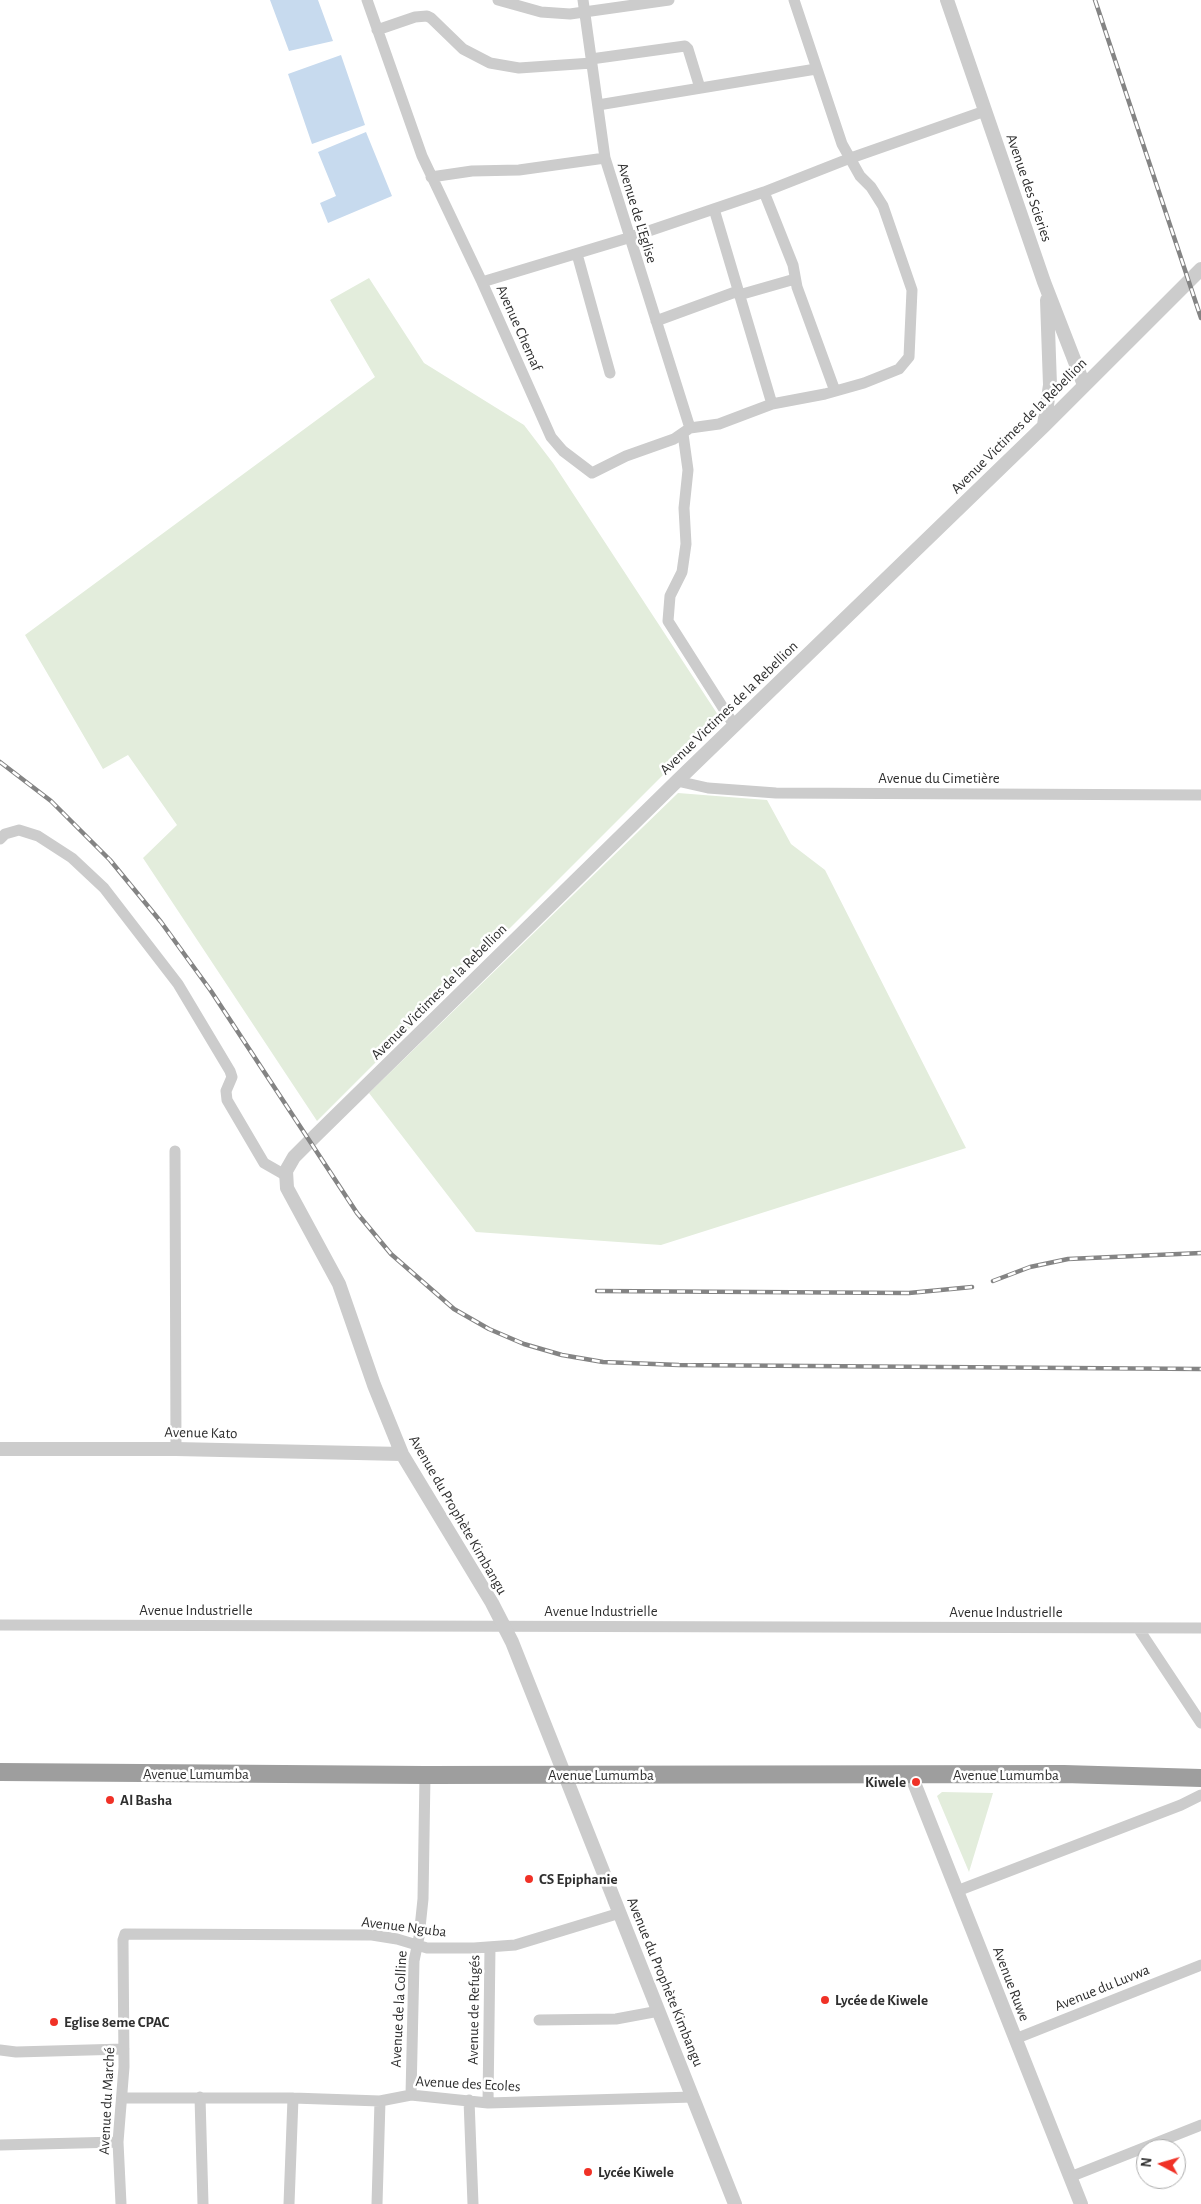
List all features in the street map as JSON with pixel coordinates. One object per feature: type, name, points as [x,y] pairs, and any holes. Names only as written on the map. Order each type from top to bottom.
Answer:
[{"type":"highway","name":"Avenue Lumumba","points":[[0,1772],[425,1776],[911,1776],[1064,1774],[1201,1778]]},
{"type":"street","name":"Avenue Chemaf","points":[[367,0],[406,115],[432,177],[482,282],[551,437],[563,451],[592,473],[626,456],[687,431],[719,424],[772,404],[864,383],[899,369],[905,364],[908,357],[912,290],[883,206],[848,159]]},
{"type":"street","points":[[498,0],[541,12],[585,13],[669,0]]},
{"type":"street","name":"Avenue de L'Eglise","points":[[583,0],[605,158],[628,238],[656,321],[687,431],[688,470],[684,508],[686,544],[682,572],[670,596],[668,621],[734,725]]},
{"type":"street","points":[[794,0],[848,159]]},
{"type":"street","name":"Avenue des Scieries","points":[[947,0],[1044,282],[1084,385]]},
{"type":"street","points":[[377,30],[420,16],[426,16],[431,18],[463,49],[490,63],[526,68],[592,61],[680,45],[688,49],[700,88]]},
{"type":"street","points":[[598,105],[816,69]]},
{"type":"street","points":[[482,282],[578,254],[714,209],[985,111]]},
{"type":"street","points":[[432,177],[472,171],[519,170],[605,158]]},
{"type":"street","points":[[764,192],[793,265],[795,279],[835,391]]},
{"type":"street","points":[[714,209],[772,404]]},
{"type":"street","points":[[578,254],[610,373]]},
{"type":"street","name":"Avenue Victimes de la Rebellion","points":[[285,1175],[290,1163],[304,1147],[677,780],[1044,426],[1201,269]]},
{"type":"street","points":[[656,321],[739,293],[795,279]]},
{"type":"street","points":[[1044,282],[1049,331],[1050,385],[1044,426]]},
{"type":"street","name":"Avenue du Cimetière","points":[[677,780],[708,788],[776,793],[1201,795]]},
{"type":"street","points":[[0,838],[5,834],[18,830],[38,836],[72,858],[104,888],[178,984],[218,1048],[232,1078],[226,1091],[227,1100],[264,1163],[285,1175]]},
{"type":"street","points":[[175,1150],[176,1449]]},
{"type":"street","name":"Avenue du Prophète Kimbangu","points":[[285,1175],[290,1194],[339,1284],[378,1394],[402,1454],[504,1625],[735,2204]]},
{"type":"street","name":"Avenue Kato","points":[[0,1449],[176,1449],[402,1454]]},
{"type":"street","name":"Avenue Industrielle","points":[[0,1625],[1201,1628]]},
{"type":"street","points":[[1138,1628],[1201,1723]]},
{"type":"street","name":"Avenue de la Colline","points":[[411,2095],[414,1961],[418,1945],[423,1899],[425,1776]]},
{"type":"street","name":"Avenue Ruwe","points":[[911,1776],[1081,2204]]},
{"type":"street","points":[[957,1891],[1181,1805],[1201,1795]]},
{"type":"street","name":"Avenue Nguba","points":[[123,1940],[127,1933],[372,1936],[397,1938],[427,1948],[490,1947],[515,1945],[620,1914]]},
{"type":"street","name":"Avenue du Marché","points":[[121,2204],[118,2142],[124,2048],[123,1940]]},
{"type":"street","name":"Avenue de Refugés","points":[[488,2103],[490,1947]]},
{"type":"street","name":"Avenue du Luvwa","points":[[1015,2039],[1201,1965]]},
{"type":"street","points":[[539,2020],[616,2019],[659,2011]]},
{"type":"street","points":[[0,2050],[16,2052],[124,2048]]},
{"type":"street","name":"Avenue des Ecoles","points":[[122,2098],[293,2098],[380,2101],[411,2095],[488,2103],[693,2097]]},
{"type":"street","points":[[200,2097],[203,2204]]},
{"type":"street","points":[[289,2204],[293,2098]]},
{"type":"street","points":[[469,2100],[473,2204]]},
{"type":"street","points":[[378,2204],[380,2101]]},
{"type":"street","points":[[1070,2177],[1201,2125]]},
{"type":"street","points":[[0,2145],[118,2142]]},
{"type":"green space","points":[[369,278],[424,363],[524,425],[553,463],[720,718],[317,1121],[143,858],[177,825],[128,755],[103,769],[25,635],[375,377],[330,300]]},
{"type":"green space","points":[[678,793],[767,800],[791,844],[825,870],[966,1148],[661,1245],[476,1232],[369,1093]]},
{"type":"green space","points":[[942,1792],[993,1793],[969,1872],[937,1796]]},
{"type":"water","points":[[270,0],[318,0],[333,41],[289,51]]},
{"type":"water","points":[[341,55],[365,125],[312,144],[288,74]]},
{"type":"water","points":[[366,132],[392,196],[328,223],[320,203],[336,196],[318,152]]},
{"type":"railway","points":[[1095,0],[1201,318]]},
{"type":"railway","points":[[0,762],[51,801],[110,860],[161,922],[211,991],[357,1213],[391,1254],[454,1309],[489,1329],[524,1344],[562,1355],[603,1362],[679,1365],[1201,1369]]},
{"type":"railway","points":[[993,1281],[1030,1267],[1068,1259],[1201,1253]]},
{"type":"railway","points":[[597,1291],[909,1293],[972,1287]]},
{"type":"place","name":"Kiwele","points":[[916,1782]]},
{"type":"place","name":"Al Basha","points":[[110,1800]]},
{"type":"place","name":"CS Epiphanie","points":[[529,1879]]},
{"type":"place","name":"Lycée de Kiwele","points":[[825,2000]]},
{"type":"place","name":"Eglise 8eme CPAC","points":[[54,2022]]},
{"type":"place","name":"Lycée Kiwele","points":[[588,2172]]}]
